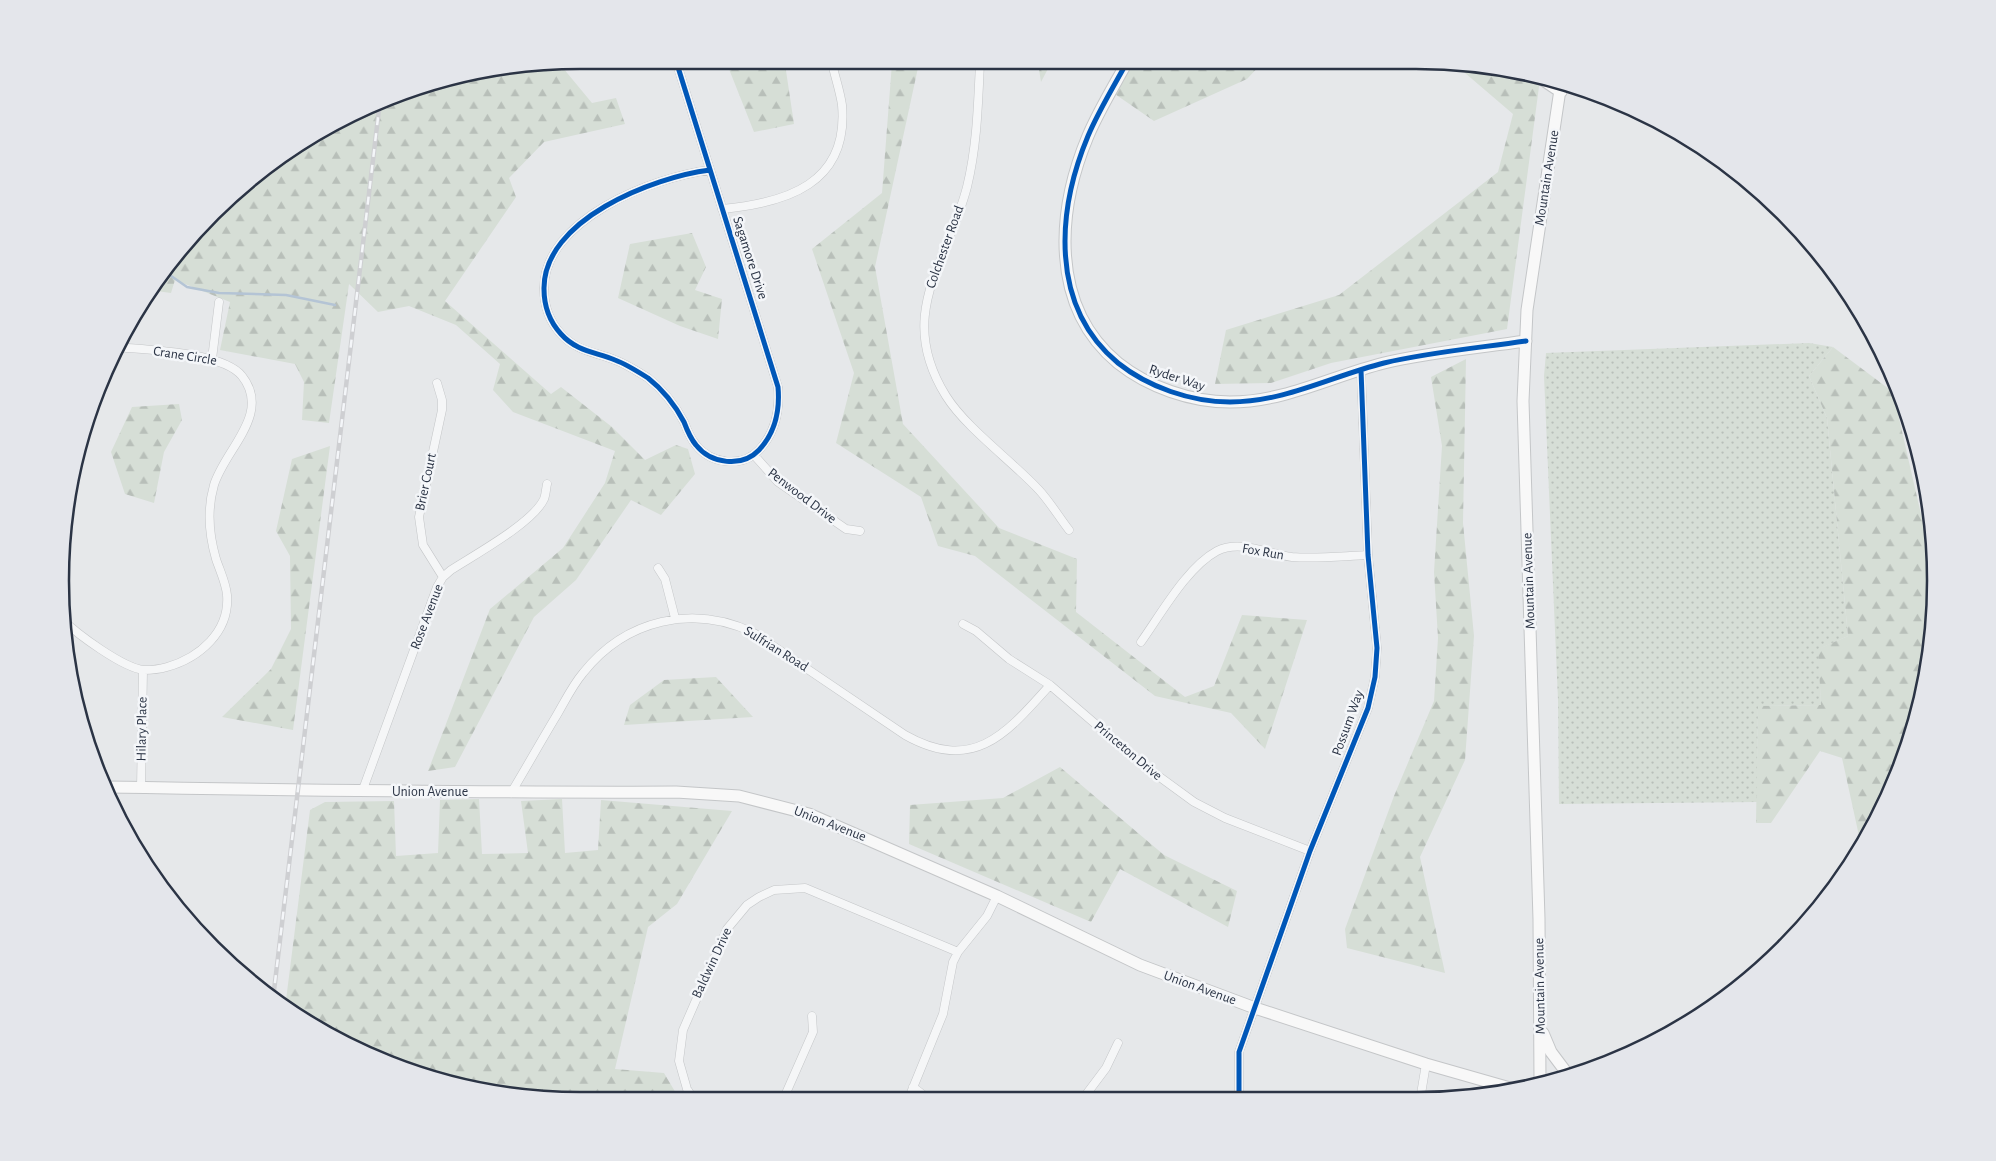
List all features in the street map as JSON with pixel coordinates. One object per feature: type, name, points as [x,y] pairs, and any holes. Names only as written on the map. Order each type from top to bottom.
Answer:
[{"type":"main road","name":"Ryder Way","points":[[1123,69],[1088,136],[1074,180],[1065,225],[1064,249],[1069,285],[1080,315],[1100,345],[1112,358],[1142,379],[1159,387],[1210,401],[1230,402],[1270,399],[1361,370],[1413,358],[1526,341]]},
{"type":"main road","name":"Mountain Avenue","points":[[1540,1077],[1541,1027],[1523,401],[1527,310],[1561,90]]},
{"type":"main road","name":"Union Avenue","points":[[113,787],[298,789],[362,792],[676,792],[724,795],[763,801],[832,822],[998,896],[1140,966],[1255,1008],[1426,1064],[1499,1085]]},
{"type":"main road","points":[[1541,1027],[1551,1052],[1564,1070]]},
{"type":"street","name":"Sagamore Drive","points":[[678,69],[778,387],[779,404],[774,427],[766,442],[754,455]]},
{"type":"street","points":[[722,209],[751,206],[787,197],[806,188],[820,175],[835,150],[842,121],[841,102],[833,69]]},
{"type":"street","name":"Colchester Road","points":[[980,69],[975,150],[967,188],[955,224],[929,286],[925,314],[926,343],[939,384],[955,409],[1040,491],[1069,530]]},
{"type":"street","points":[[710,170],[670,177],[647,185],[603,208],[584,222],[560,244],[552,255],[545,276],[544,297],[550,317],[567,340],[585,352],[627,365],[660,389],[677,410],[691,438],[702,452],[728,462],[742,460],[754,455]]},
{"type":"street","points":[[212,358],[219,302]]},
{"type":"street","name":"Crane Circle","points":[[126,347],[212,358],[227,364],[242,376],[247,385],[252,404],[248,424],[218,473],[211,504],[210,533],[226,590],[226,609],[222,625],[213,640],[201,652],[183,662],[160,669],[144,670]]},
{"type":"street","name":"Possum Way","points":[[1239,1092],[1239,1052],[1310,851],[1368,708],[1375,677],[1377,648],[1368,555],[1361,370]]},
{"type":"street","name":"Brier Court","points":[[437,383],[442,400],[442,410],[419,517],[423,545],[443,577]]},
{"type":"street","name":"Penwood Drive","points":[[754,455],[778,482],[846,529],[860,531]]},
{"type":"street","name":"Rose Avenue","points":[[362,792],[437,587],[443,577],[533,513],[544,499],[547,484]]},
{"type":"street","name":"Fox Run","points":[[1142,642],[1190,574],[1206,558],[1228,547],[1242,547],[1291,557],[1368,555]]},
{"type":"street","points":[[658,568],[666,579],[675,618]]},
{"type":"street","name":"Sulfrian Road","points":[[511,793],[574,686],[592,662],[627,636],[654,624],[675,618],[712,618],[730,622],[754,633],[905,735],[932,748],[947,751],[963,750],[997,738],[1013,726],[1050,684]]},
{"type":"street","name":"Princeton Drive","points":[[963,624],[976,631],[1009,658],[1050,684],[1142,764],[1194,802],[1225,818],[1310,851]]},
{"type":"street","points":[[71,628],[99,648],[144,670]]},
{"type":"street","name":"Hilary Place","points":[[141,788],[144,670]]},
{"type":"street","name":"Baldwin Drive","points":[[689,1092],[679,1062],[683,1030],[727,929],[747,905],[759,897],[774,890],[805,888],[958,952]]},
{"type":"street","points":[[911,1092],[943,1014],[948,982],[958,952],[978,929],[998,896]]},
{"type":"street","points":[[787,1092],[813,1032],[812,1016]]},
{"type":"street","points":[[1088,1092],[1106,1068],[1118,1043]]},
{"type":"street","points":[[1421,1092],[1426,1064]]},
{"type":"street","points":[[913,1087],[920,1092]]},
{"type":"green space","points":[[564,69],[592,103],[616,98],[625,124],[544,142],[509,178],[516,197],[445,301],[551,394],[561,387],[612,427],[645,460],[676,445],[688,449],[695,474],[661,515],[631,500],[576,580],[534,617],[455,767],[428,771],[490,609],[563,548],[605,483],[615,451],[513,412],[493,390],[500,364],[456,325],[409,306],[378,312],[349,284],[329,423],[302,420],[304,382],[295,364],[220,350],[230,302],[175,280],[171,293],[158,291],[196,243],[219,219],[269,175],[325,137],[385,108],[448,86],[514,73]]},
{"type":"green space","points":[[729,69],[786,69],[794,124],[754,132]]},
{"type":"green space","points":[[892,69],[918,69],[875,267],[903,424],[999,528],[1077,559],[1076,612],[1185,697],[1214,686],[1242,615],[1307,620],[1265,749],[1231,713],[1155,696],[975,556],[938,546],[921,497],[836,443],[854,373],[812,249],[882,193]]},
{"type":"green space","points":[[1039,69],[1048,69],[1041,82]]},
{"type":"green space","points":[[1125,69],[1256,69],[1247,79],[1154,121],[1112,92]]},
{"type":"green space","points":[[1463,71],[1539,84],[1507,329],[1331,363],[1271,383],[1215,384],[1226,330],[1339,295],[1498,172],[1513,114]]},
{"type":"green space","points":[[692,233],[706,267],[695,290],[722,299],[718,339],[680,326],[618,298],[630,244]]},
{"type":"green space","points":[[1809,343],[1833,347],[1809,376],[1827,418],[1848,636],[1819,649],[1821,705],[1758,706],[1757,802],[1559,804],[1558,700],[1544,376],[1546,353]]},
{"type":"green space","points":[[1833,347],[1890,390],[1896,406],[1924,529],[1927,580],[1926,614],[1923,647],[1910,713],[1888,776],[1859,836],[1842,758],[1820,751],[1771,823],[1756,823],[1758,706],[1821,705],[1818,649],[1848,636],[1827,418],[1809,376]]},
{"type":"green space","points":[[1466,359],[1463,523],[1474,636],[1465,760],[1420,857],[1445,973],[1347,948],[1345,929],[1394,796],[1434,701],[1438,638],[1434,572],[1442,446],[1431,377]]},
{"type":"green space","points":[[179,404],[182,420],[164,452],[154,503],[125,494],[111,452],[132,407]]},
{"type":"green space","points":[[330,446],[293,730],[222,717],[271,669],[291,629],[290,556],[276,531],[292,459]]},
{"type":"green space","points":[[716,677],[753,717],[624,725],[630,705],[664,680]]},
{"type":"green space","points":[[1060,767],[1164,855],[1237,891],[1228,927],[1120,869],[1091,922],[909,844],[910,805],[1003,798]]},
{"type":"green space","points":[[479,799],[482,854],[528,853],[521,801],[562,799],[565,853],[598,850],[601,800],[732,811],[677,904],[648,927],[615,1069],[664,1073],[675,1092],[547,1091],[514,1088],[448,1075],[416,1065],[354,1039],[325,1024],[286,999],[310,810],[325,802],[394,801],[396,856],[438,853],[440,800]]},
{"type":"waterway","points":[[170,275],[187,287],[219,293],[286,295],[335,305]]},
{"type":"railway","points":[[274,990],[379,111]]},
{"type":"cycle path","points":[[679,69],[778,387],[777,413],[773,429],[759,450],[752,456],[736,461],[718,460],[702,451],[692,440],[684,422],[672,404],[648,378],[636,370],[608,357],[579,348],[567,340],[551,319],[546,308],[544,295],[549,264],[561,242],[581,223],[605,206],[632,193],[686,174],[710,170]]},
{"type":"cycle path","points":[[1123,69],[1092,126],[1078,165],[1070,195],[1066,225],[1066,256],[1070,286],[1080,314],[1096,340],[1118,363],[1130,372],[1156,386],[1185,396],[1215,401],[1250,401],[1289,393],[1365,368],[1401,359],[1526,341]]},
{"type":"cycle path","points":[[1239,1092],[1239,1052],[1310,851],[1368,708],[1375,677],[1377,648],[1368,555],[1361,370]]}]
